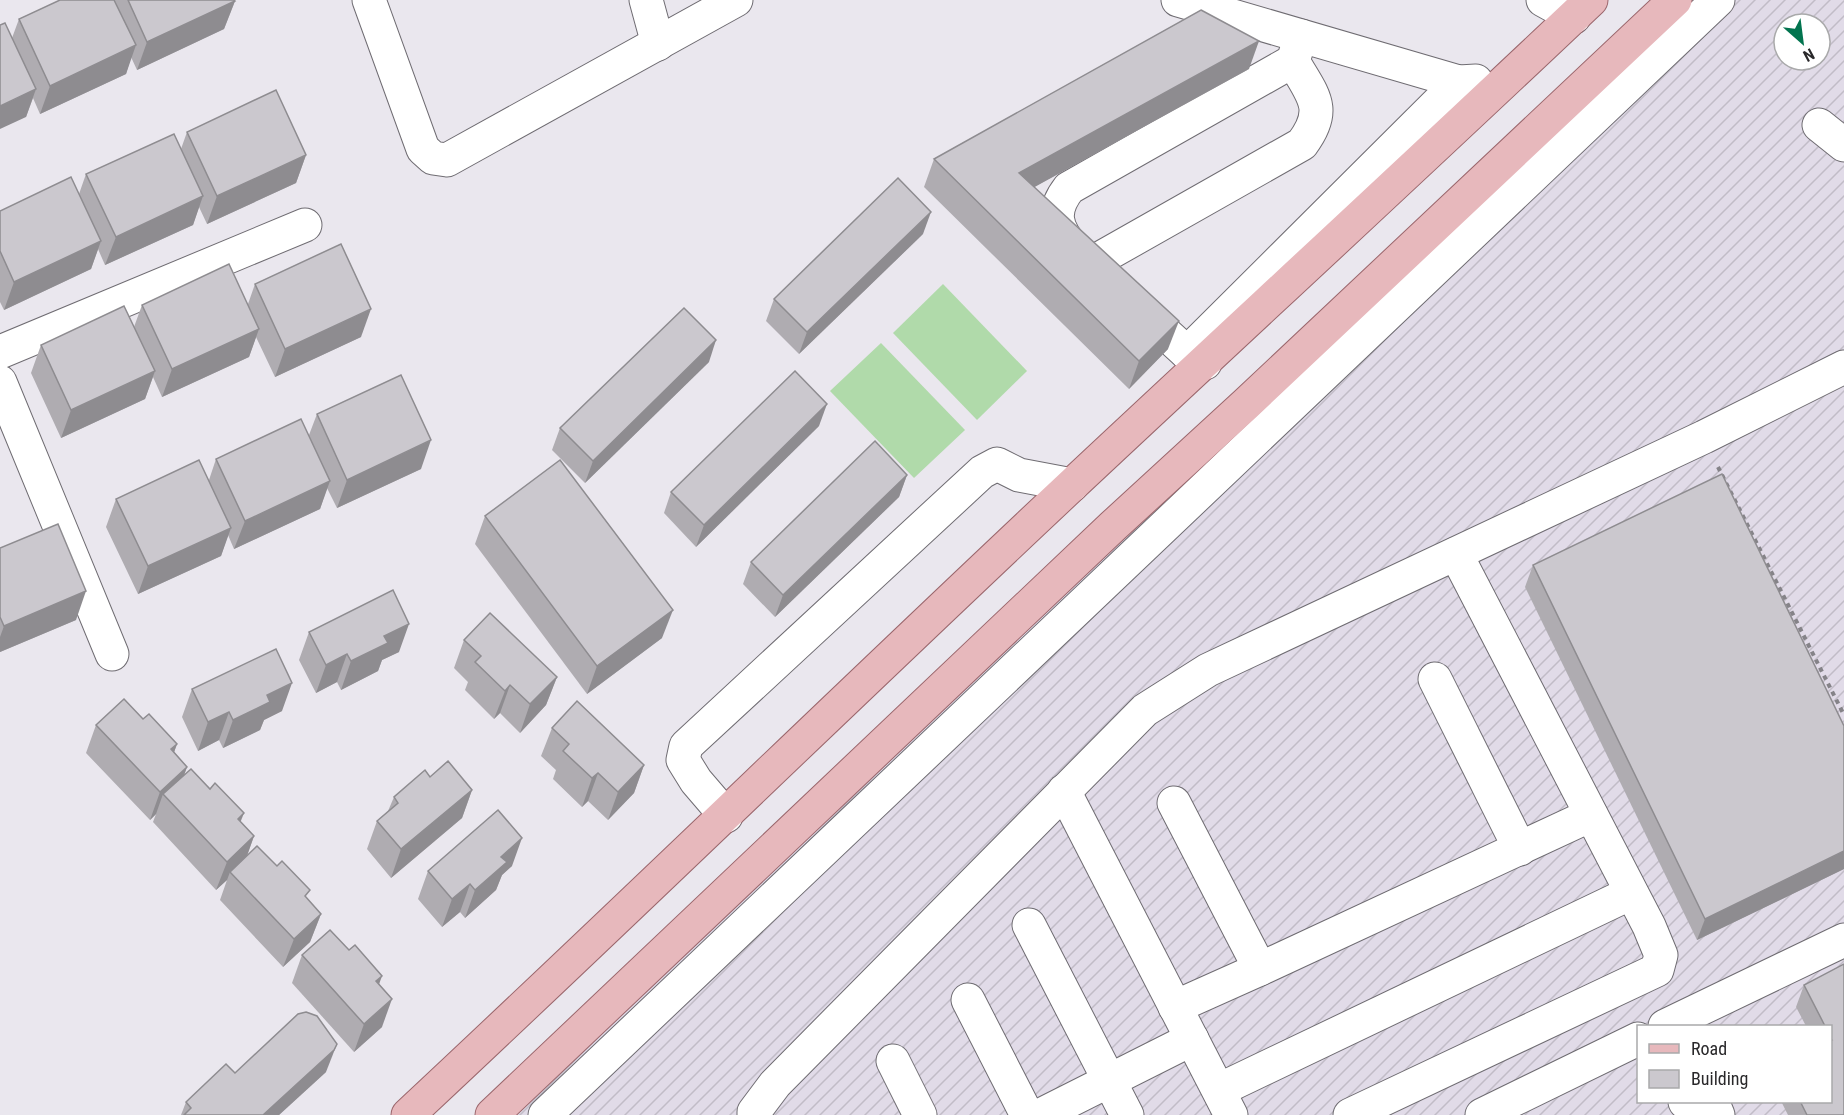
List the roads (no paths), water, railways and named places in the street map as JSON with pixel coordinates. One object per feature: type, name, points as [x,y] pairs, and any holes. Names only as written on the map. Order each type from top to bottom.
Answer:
[{"type":"main road","points":[[492,1115],[1113,526],[1246,404],[1675,0]]},
{"type":"main road","points":[[408,1115],[726,816],[1072,485],[1196,358],[1508,79],[1582,8]]},
{"type":"street","points":[[369,0],[423,149],[434,158],[447,160],[736,0]]},
{"type":"street","points":[[646,0],[658,44]]},
{"type":"street","points":[[1178,0],[1297,49],[1459,82],[1508,79]]},
{"type":"street","points":[[1543,0],[1582,8]]},
{"type":"street","points":[[545,1115],[1718,0]]},
{"type":"street","points":[[1090,264],[1302,144],[1314,127],[1317,113],[1297,49]]},
{"type":"street","points":[[1297,49],[1069,188],[1059,201],[1056,218],[1061,232],[1072,247],[1196,358],[1459,82]]},
{"type":"street","points":[[1819,125],[1844,145]]},
{"type":"street","points":[[0,352],[305,225]]},
{"type":"street","points":[[754,1115],[775,1084],[1145,710],[1208,670],[1704,437],[1844,367]]},
{"type":"street","points":[[0,382],[112,654]]},
{"type":"street","points":[[726,816],[696,782],[683,760],[686,746],[982,472],[998,464],[1019,475],[1072,485]]},
{"type":"street","points":[[1350,1115],[1657,970],[1661,955],[1456,554]]},
{"type":"street","points":[[1435,679],[1520,849]]},
{"type":"street","points":[[1064,791],[1225,1103],[1631,893]]},
{"type":"street","points":[[1174,803],[1260,969]]},
{"type":"street","points":[[1175,1007],[1591,815]]},
{"type":"street","points":[[1029,925],[1127,1115]]},
{"type":"street","points":[[1667,1025],[1844,939]]},
{"type":"street","points":[[968,1000],[1027,1115]]},
{"type":"street","points":[[1041,1115],[1192,1039]]},
{"type":"street","points":[[1482,1115],[1523,1106],[1637,1040]]},
{"type":"street","points":[[893,1061],[920,1115]]},
{"type":"street","points":[[1663,1115],[1681,1103]]},
{"type":"street","points":[[1703,1103],[1713,1104],[1718,1115]]}]
